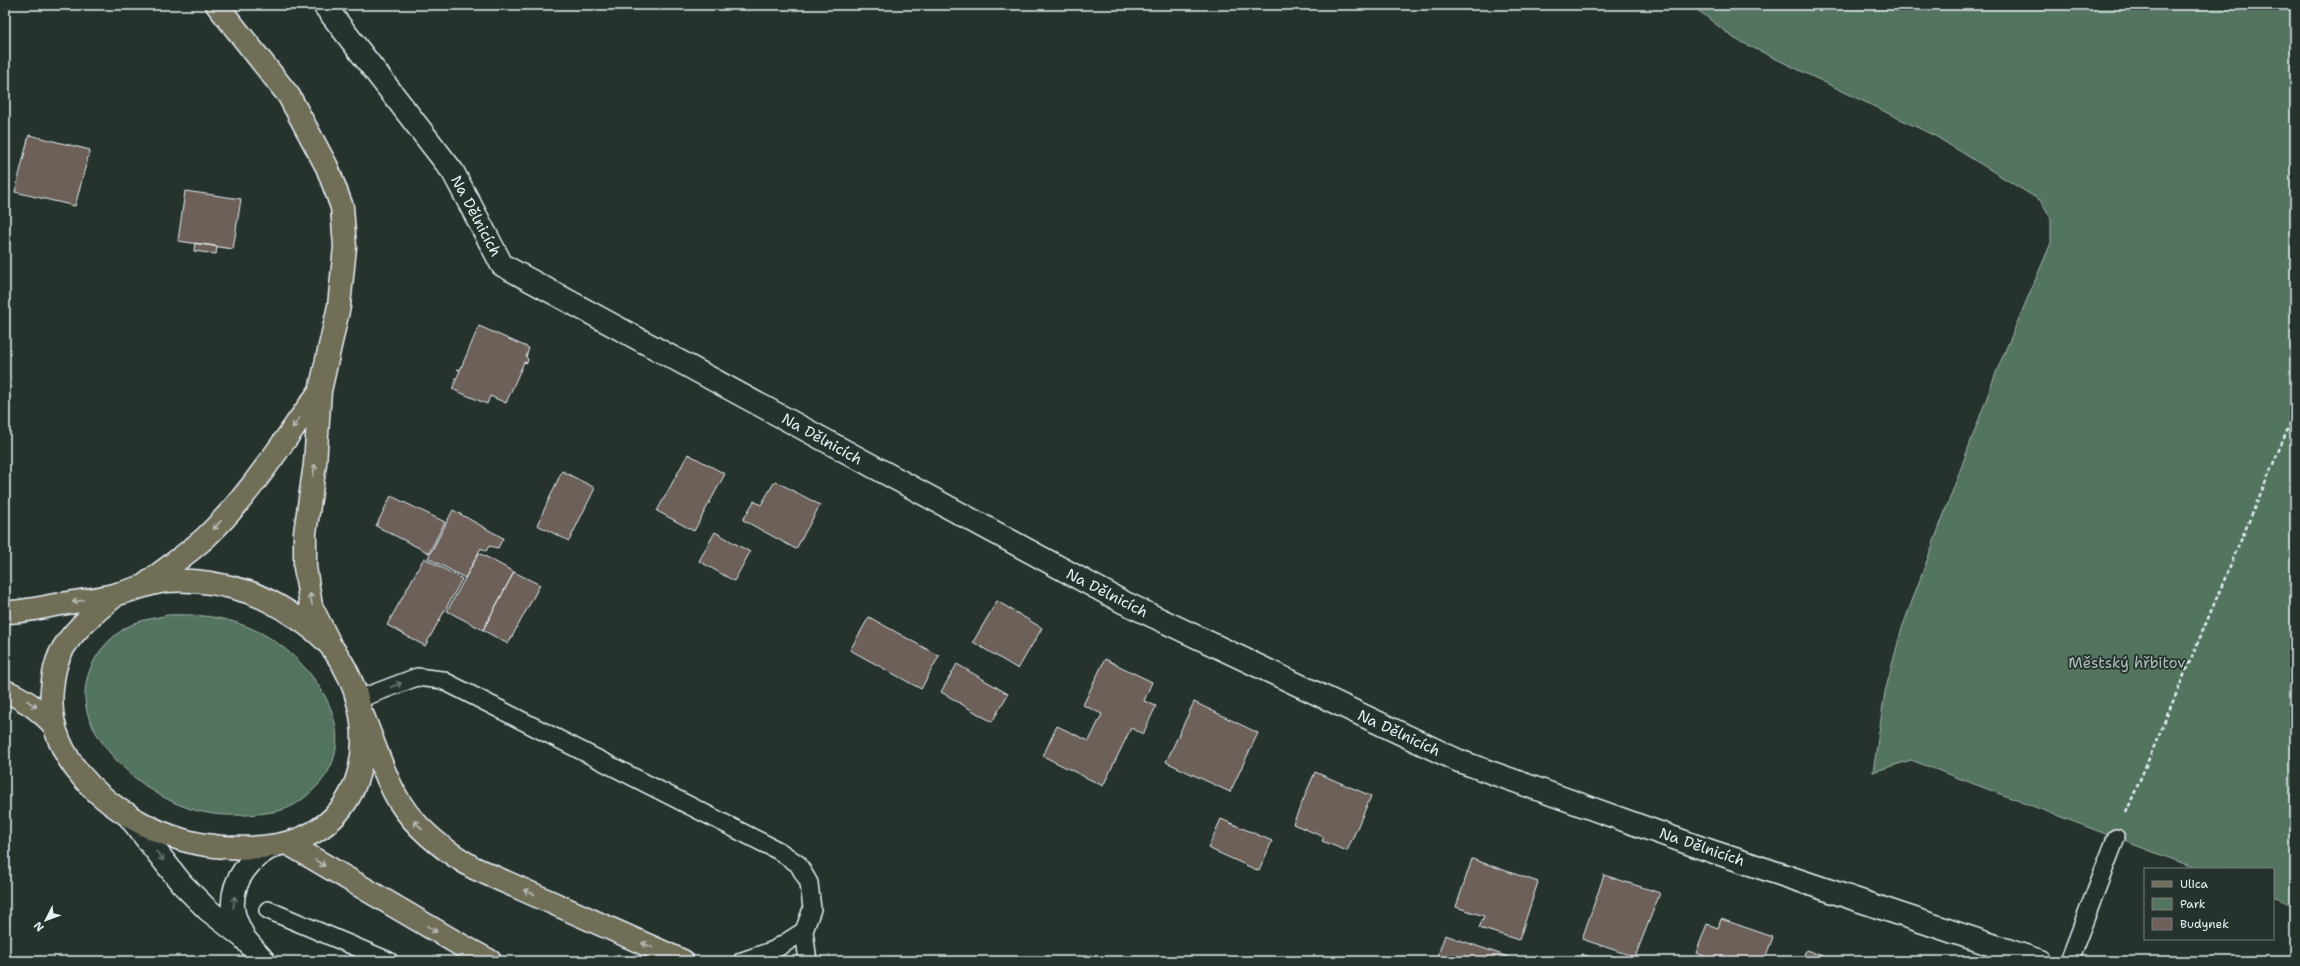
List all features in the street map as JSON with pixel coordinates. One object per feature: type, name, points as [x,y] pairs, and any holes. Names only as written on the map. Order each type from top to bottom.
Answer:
[{"type":"main road","points":[[216,5],[289,96],[327,167],[342,206],[345,247],[339,306],[320,392],[315,464],[305,533],[305,567],[312,606],[332,647],[349,676],[399,800],[415,822],[445,849],[474,868],[676,958]]},
{"type":"main road","points":[[146,584],[206,537],[231,510],[262,474],[320,392]]},
{"type":"main road","points":[[5,612],[117,594],[146,584],[169,581],[196,582],[223,585],[250,593],[294,616],[332,647]]},
{"type":"main road","points":[[117,594],[84,623],[60,653],[54,673],[51,697],[53,724],[67,756],[84,780],[104,799],[153,828],[184,841],[234,847],[280,844],[319,828],[330,820],[343,806],[353,787],[361,764],[364,741],[361,708]]},
{"type":"main road","points":[[5,691],[22,698],[36,707],[53,724]]},
{"type":"main road","points":[[280,844],[457,944],[490,961]]},
{"type":"street","name":"Na Dělnicích","points":[[324,5],[453,172],[502,265],[1123,602],[1459,761],[1699,847],[2040,961]]},
{"type":"street","points":[[127,814],[182,884],[208,910],[244,938],[264,961]]},
{"type":"street","points":[[244,938],[236,922],[233,907],[236,889],[243,872],[251,860],[262,851],[280,844]]},
{"type":"lane","points":[[361,708],[417,677],[442,680],[465,690],[780,850],[798,864],[809,883],[812,909],[804,931],[808,961]]},
{"type":"lane","points":[[2069,961],[2116,838]]},
{"type":"lane","points":[[268,910],[389,961]]},
{"type":"lane","points":[[742,961],[774,950],[804,931]]},
{"type":"lane","points":[[676,958],[691,961]]},
{"type":"path","points":[[2116,838],[2295,412]]},
{"type":"green space","name":"Městský hřbitov","points":[[1691,5],[2295,5],[2295,906],[2274,897],[2274,868],[2195,868],[1911,760],[1873,772],[1885,692],[1901,631],[1997,370],[2051,243],[2051,219],[2041,201],[1935,136],[1735,39]]},
{"type":"green space","points":[[168,615],[209,616],[228,620],[248,627],[269,637],[308,671],[323,692],[333,715],[337,739],[333,762],[319,784],[301,800],[290,807],[278,811],[254,814],[216,814],[192,809],[166,799],[139,781],[126,770],[104,746],[89,718],[85,704],[85,690],[93,663],[100,651],[121,631],[137,622]]},
{"type":"building","points":[[29,135],[90,150],[75,206],[15,192]]},
{"type":"building","points":[[185,191],[241,199],[233,249],[178,241]]},
{"type":"building","points":[[195,243],[217,246],[216,254],[194,251]]},
{"type":"building","points":[[479,326],[529,348],[526,357],[528,359],[527,363],[524,362],[506,403],[490,396],[487,404],[452,389],[456,380],[454,378],[456,379],[460,371],[457,369],[460,370]]},
{"type":"building","points":[[688,454],[725,474],[694,531],[657,511]]},
{"type":"building","points":[[562,471],[595,488],[569,541],[537,525]]},
{"type":"building","points":[[775,481],[820,505],[796,549],[743,520],[754,501],[761,505]]},
{"type":"building","points":[[391,496],[445,522],[429,553],[376,526]]},
{"type":"building","points":[[453,510],[503,538],[498,548],[489,546],[486,551],[481,548],[465,578],[428,558]]},
{"type":"building","points":[[715,532],[750,552],[734,581],[699,561]]},
{"type":"building","points":[[479,553],[514,572],[483,630],[447,611]]},
{"type":"building","points":[[424,558],[462,579],[425,646],[387,625]]},
{"type":"building","points":[[514,572],[540,585],[508,644],[483,630]]},
{"type":"building","points":[[997,601],[1042,628],[1018,669],[973,642]]},
{"type":"building","points":[[869,617],[939,656],[921,689],[850,650]]},
{"type":"building","points":[[1105,659],[1152,682],[1144,701],[1156,706],[1143,734],[1131,728],[1103,786],[1043,756],[1057,726],[1089,741],[1102,714],[1083,705]]},
{"type":"building","points":[[957,664],[1008,694],[992,722],[941,692]]},
{"type":"building","points":[[1194,702],[1258,733],[1230,792],[1166,762]]},
{"type":"building","points":[[1315,772],[1371,796],[1347,851],[1322,841],[1324,837],[1293,824]]},
{"type":"building","points":[[1221,819],[1272,841],[1259,871],[1208,848]]},
{"type":"building","points":[[1472,859],[1538,882],[1519,940],[1479,928],[1484,916],[1456,907]]},
{"type":"building","points":[[1604,875],[1660,893],[1635,957],[1582,939]]},
{"type":"building","points":[[1721,919],[1773,937],[1764,961],[1705,961],[1707,957],[1696,953],[1707,924],[1718,928]]},
{"type":"building","points":[[1445,935],[1520,961],[1436,961]]},
{"type":"building","points":[[1806,950],[1837,961],[1802,961]]},
{"type":"building","points":[[1581,954],[1604,961],[1579,961]]}]
